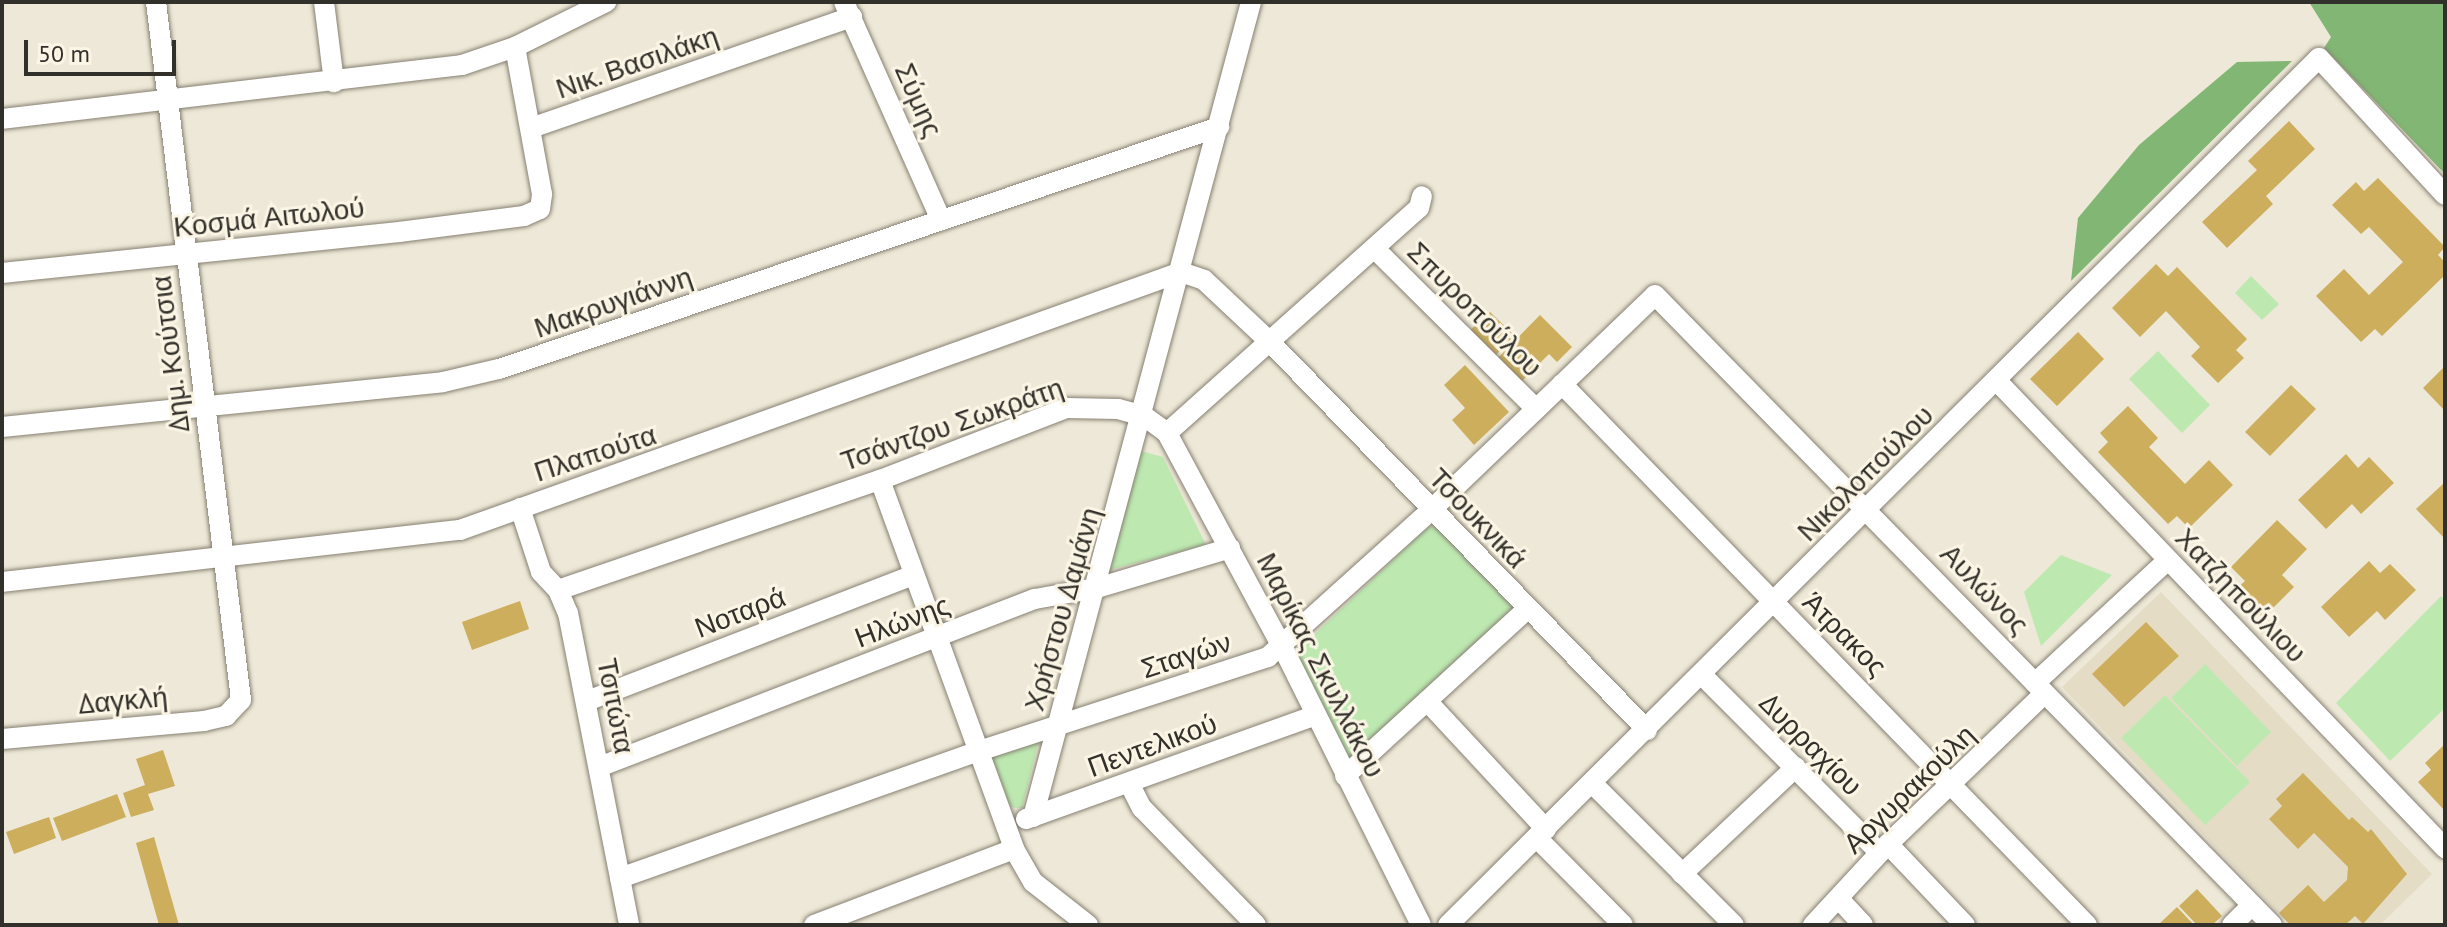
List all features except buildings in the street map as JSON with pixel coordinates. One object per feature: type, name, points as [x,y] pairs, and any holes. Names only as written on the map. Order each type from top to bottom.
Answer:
[{"type":"street","name":"Δημ. Κούτσια","points":[[156,2],[241,700]]},
{"type":"street","points":[[324,2],[334,82]]},
{"type":"street","points":[[2,119],[170,102],[462,65],[515,47],[606,2]]},
{"type":"street","name":"Χρήστου Δαμάνη","points":[[1033,817],[1144,416],[1251,2]]},
{"type":"street","name":"Νικ. Βασιλάκη","points":[[531,128],[848,10]]},
{"type":"street","name":"Σύμης","points":[[848,10],[941,220]]},
{"type":"street","points":[[515,47],[531,128]]},
{"type":"street","name":"Νικολοπούλου","points":[[1448,925],[1703,676],[2319,58],[2445,195]]},
{"type":"street","name":"Μακρυγιάννη","points":[[2,427],[443,382],[499,369],[1219,127]]},
{"type":"street","name":"Κοσμά Αιτωλού","points":[[2,273],[524,216],[540,209],[542,194],[531,128]]},
{"type":"street","points":[[1167,433],[1375,249],[1419,208],[1422,196]]},
{"type":"street","name":"Σπυροπούλου","points":[[1375,249],[1536,409]]},
{"type":"street","name":"Τσουκνικά","points":[[1181,272],[1204,280],[1270,342],[1647,730]]},
{"type":"street","name":"Πλαπούτα","points":[[2,582],[452,532],[1181,272]]},
{"type":"street","name":"Σταγών","points":[[620,878],[1283,648],[1655,295]]},
{"type":"street","name":"Αυλώνος","points":[[1655,295],[1869,510],[2272,925]]},
{"type":"street","name":"Χατζηπούλιου","points":[[1996,380],[2445,848]]},
{"type":"street","name":"Άτρακος","points":[[1562,384],[1954,784],[2087,925]]},
{"type":"street","name":"Τσάντζου Σωκράτη","points":[[558,590],[880,480],[1067,408],[1093,406],[1144,416],[1167,433]]},
{"type":"street","name":"Μαρίκας Σκυλλάκου","points":[[1167,433],[1283,648],[1421,925]]},
{"type":"street","points":[[880,480],[1014,849],[1033,882],[1088,925]]},
{"type":"street","name":"Τσιτώτα","points":[[520,508],[541,572],[558,590],[568,613],[629,925]]},
{"type":"street","name":"Ηλώνης","points":[[599,767],[1035,599],[1097,588],[1230,548]]},
{"type":"street","name":"Αργυρακούλη","points":[[1813,925],[1884,848],[1954,784],[2039,688],[2168,560]]},
{"type":"street","name":"Νοταρά","points":[[587,701],[914,575]]},
{"type":"street","points":[[1345,776],[1527,609]]},
{"type":"street","name":"Δυρραχίου","points":[[1703,676],[1965,925]]},
{"type":"street","name":"Δαγκλή","points":[[2,739],[204,721],[226,716],[241,700]]},
{"type":"street","points":[[1427,701],[1623,925]]},
{"type":"street","name":"Πεντελικού","points":[[1007,827],[1316,715]]},
{"type":"street","points":[[1682,874],[1796,767]]},
{"type":"street","points":[[1129,783],[1142,808],[1256,925]]},
{"type":"street","points":[[1593,784],[1734,925]]},
{"type":"street","points":[[814,925],[1014,849]]},
{"type":"street","points":[[1839,899],[1863,925]]},
{"type":"street","points":[[2232,925],[2252,905]]},
{"type":"shaded area","points":[[2161,592],[2432,874],[2380,925],[2290,925],[2062,687]]},
{"type":"green space","points":[[2309,2],[2445,2],[2445,174],[2324,48],[2331,37]]},
{"type":"green space","points":[[2292,61],[2071,281],[2078,218],[2139,145],[2237,62]]},
{"type":"green space","points":[[2251,276],[2279,304],[2262,320],[2235,293]]},
{"type":"green space","points":[[2158,351],[2210,405],[2182,433],[2129,379]]},
{"type":"green space","points":[[1141,451],[1163,457],[1206,545],[1109,570]]},
{"type":"green space","points":[[1428,527],[1438,527],[1516,608],[1358,757],[1349,757],[1298,655],[1300,648]]},
{"type":"green space","points":[[2061,555],[2112,575],[2041,646],[2024,592]]},
{"type":"green space","points":[[2441,596],[2445,601],[2445,708],[2390,761],[2336,703]]},
{"type":"green space","points":[[2205,664],[2271,732],[2237,766],[2171,698]]},
{"type":"green space","points":[[2165,695],[2250,782],[2205,825],[2121,738]]},
{"type":"green space","points":[[1039,740],[1022,808],[1006,807],[989,755]]}]
